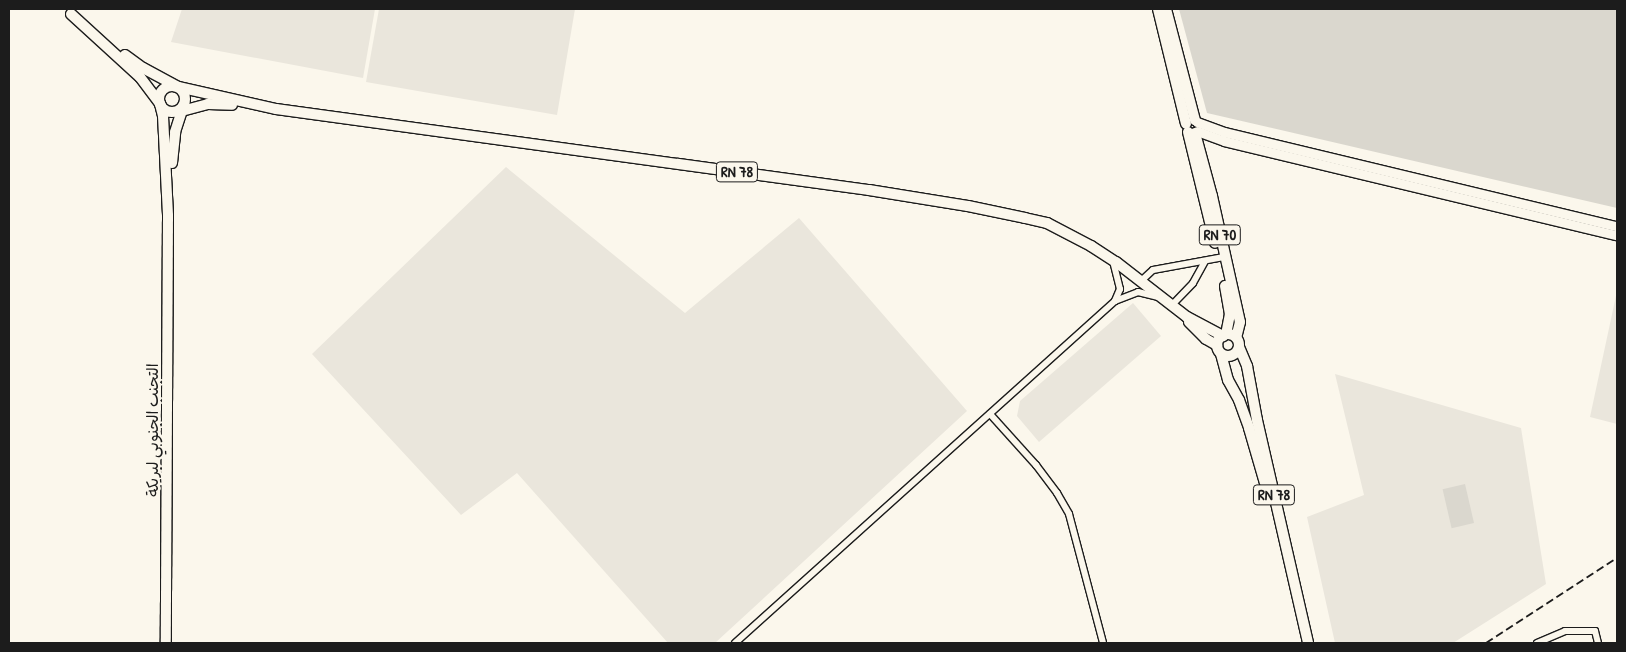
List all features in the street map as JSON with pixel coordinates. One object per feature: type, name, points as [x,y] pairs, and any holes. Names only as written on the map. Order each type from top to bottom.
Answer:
[{"type":"main road","name":"RN 70","points":[[1158,9],[1193,127]]},
{"type":"main road","name":"RN 70","points":[[1166,9],[1222,257],[1240,322],[1227,342]]},
{"type":"main road","points":[[67,11],[143,68],[178,87],[276,108]]},
{"type":"main road","points":[[67,11],[140,77],[166,110],[208,104],[276,108]]},
{"type":"main road","points":[[160,104],[162,91],[178,87]]},
{"type":"main road","points":[[178,87],[185,96],[180,109]]},
{"type":"main road","name":"التجنب الجنوبي لبريكة","points":[[160,104],[164,127],[168,216],[166,643]]},
{"type":"main road","name":"RN 78","points":[[276,108],[968,206],[1047,223],[1113,260],[1187,317],[1227,342],[1247,366],[1257,420],[1308,643]]},
{"type":"main road","name":"التجنب الجنوبي لبريكة","points":[[168,216],[173,142],[180,109]]},
{"type":"main road","name":"RN 70","points":[[1222,257],[1227,294]]},
{"type":"main road","name":"RN 78","points":[[1227,294],[1230,314],[1227,342],[1228,380],[1239,400],[1249,428],[1303,643]]},
{"type":"street","points":[[1193,127],[1224,132],[1617,226]]},
{"type":"street","points":[[1193,127],[1224,141],[1617,235]]},
{"type":"street","points":[[1140,280],[1153,270],[1222,257]]},
{"type":"street","points":[[1113,260],[1120,289],[1115,301]]},
{"type":"street","points":[[1172,305],[1193,283],[1205,261]]},
{"type":"street","points":[[735,643],[1115,301],[1138,292],[1162,298]]},
{"type":"street","points":[[990,414],[1036,465],[1057,493],[1068,514],[1103,643]]},
{"type":"street","points":[[1537,643],[1553,640],[1565,631],[1596,631],[1598,643]]},
{"type":"shaded area","points":[[182,9],[375,9],[363,78],[171,42]]},
{"type":"shaded area","points":[[379,9],[575,9],[557,115],[366,82]]},
{"type":"shaded area","points":[[1179,9],[1617,9],[1617,208],[1207,113]]},
{"type":"shaded area","points":[[506,167],[685,313],[799,218],[967,411],[715,643],[668,643],[517,473],[461,515],[312,354]]},
{"type":"shaded area","points":[[1617,291],[1617,424],[1590,417]]},
{"type":"shaded area","points":[[1133,303],[1161,336],[1039,442],[1017,416],[1020,401]]},
{"type":"shaded area","points":[[1335,374],[1521,428],[1546,584],[1453,643],[1335,643],[1307,517],[1364,495]]},
{"type":"shaded area","points":[[1465,484],[1474,523],[1452,528],[1443,489]]},
{"type":"railway","points":[[1486,643],[1617,558]]}]
